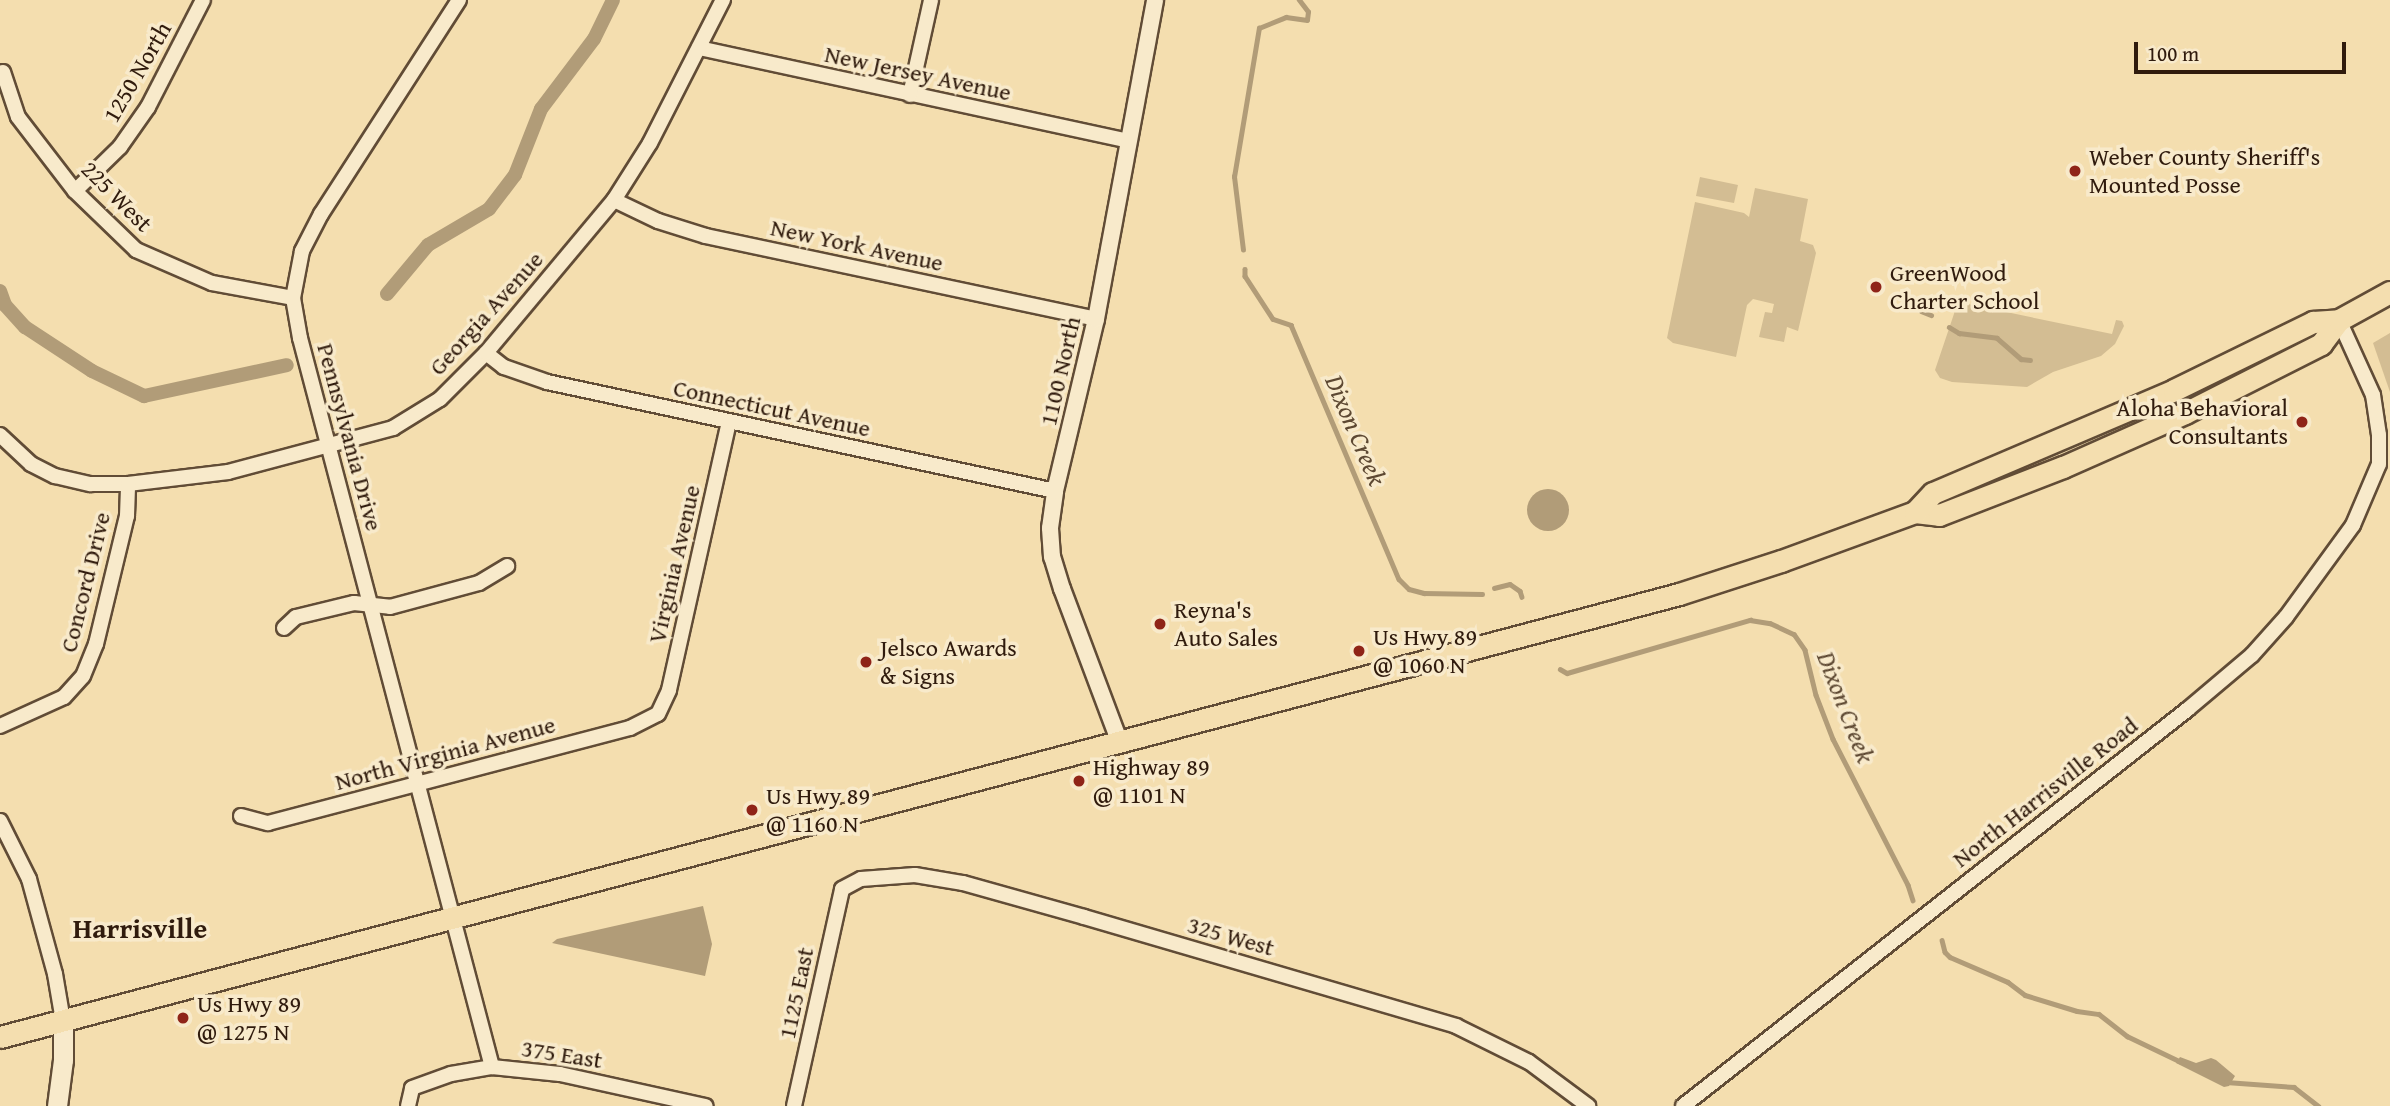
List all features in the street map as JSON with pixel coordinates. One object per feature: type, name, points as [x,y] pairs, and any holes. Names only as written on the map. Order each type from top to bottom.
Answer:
[{"type":"main road","points":[[0,1037],[455,919],[1679,593],[1780,561],[1916,512],[1939,515],[2063,467],[2185,413],[2321,344],[2339,320],[2390,292]]},
{"type":"main road","points":[[57,1106],[63,1060],[63,1021]]},
{"type":"street","name":"1250 North","points":[[75,191],[120,147],[148,107],[203,0]]},
{"type":"street","name":"Pennsylvania Drive","points":[[459,0],[321,215],[303,251],[293,298],[492,1067]]},
{"type":"street","name":"Georgia Avenue","points":[[0,435],[31,464],[55,476],[91,484],[128,484],[228,472],[330,447],[393,428],[440,399],[486,353],[614,200],[650,143],[723,0]]},
{"type":"street","points":[[910,95],[931,0]]},
{"type":"street","name":"1100 North","points":[[1120,743],[1052,557],[1050,528],[1055,491],[1096,319],[1155,0]]},
{"type":"street","name":"New Jersey Avenue","points":[[699,48],[1128,141]]},
{"type":"street","name":"225 West","points":[[3,72],[18,117],[75,191],[136,250],[212,283],[293,298]]},
{"type":"street","name":"New York Avenue","points":[[614,200],[658,221],[706,236],[1096,319]]},
{"type":"street","name":"North Harrisville Road","points":[[1683,1106],[2252,655],[2286,617],[2353,525],[2385,462],[2373,395],[2339,320]]},
{"type":"street","name":"Connecticut Avenue","points":[[486,353],[504,367],[527,377],[1055,491]]},
{"type":"street","name":"Virginia Avenue","points":[[658,713],[669,690],[729,422]]},
{"type":"street","name":"Concord Drive","points":[[0,726],[64,697],[83,676],[96,644],[127,516],[128,484]]},
{"type":"street","points":[[284,628],[296,617],[354,603],[390,607],[479,583],[507,566]]},
{"type":"street","name":"North Virginia Avenue","points":[[241,816],[268,823],[630,728],[658,713]]},
{"type":"street","points":[[0,821],[29,879],[55,974],[63,1021]]},
{"type":"street","name":"325 West","points":[[842,889],[850,882],[886,875],[939,878],[1111,925],[1457,1026],[1529,1062],[1588,1106]]},
{"type":"street","name":"1125 East","points":[[794,1106],[842,889]]},
{"type":"street","name":"375 East","points":[[408,1106],[412,1088],[451,1074],[492,1067],[561,1074],[706,1106]]},
{"type":"shaded area","points":[[1700,177],[1738,185],[1734,203],[1696,196]]},
{"type":"shaded area","points":[[1755,188],[1808,199],[1800,241],[1813,245],[1816,253],[1798,331],[1787,327],[1784,342],[1759,337],[1765,312],[1772,313],[1774,304],[1753,299],[1747,305],[1736,357],[1673,343],[1667,338],[1695,202],[1744,213],[1749,217]]},
{"type":"shaded area","points":[[1958,302],[2112,334],[2116,320],[2122,321],[2124,326],[2115,344],[2101,356],[2053,372],[2027,387],[1952,382],[1940,378],[1935,370]]},
{"type":"shaded area","points":[[2390,333],[2390,392],[2373,343]]},
{"type":"shaded area","points":[[1548,489],[1563,495],[1569,510],[1563,525],[1548,531],[1533,525],[1527,510],[1533,495]]},
{"type":"shaded area","points":[[703,906],[712,944],[705,976],[552,943],[557,939]]},
{"type":"shaded area","points":[[2180,1057],[2196,1063],[2211,1058],[2235,1076],[2229,1086],[2224,1087],[2176,1063]]},
{"type":"waterway","points":[[387,294],[428,245],[489,209],[515,175],[541,109],[594,39],[613,0]]},
{"type":"waterway","name":"Dixon Creek","points":[[1243,250],[1234,177],[1259,28],[1286,17],[1307,20],[1308,12],[1299,0]]},
{"type":"waterway","name":"Dixon Creek","points":[[1245,269],[1245,276],[1273,319],[1291,325],[1399,579],[1409,589],[1424,593],[1482,594]]},
{"type":"waterway","points":[[0,291],[5,305],[25,327],[92,371],[144,396],[287,365]]},
{"type":"waterway","points":[[1921,311],[1931,315]]},
{"type":"waterway","points":[[1949,327],[1959,333],[1997,338],[2021,359],[2030,360]]},
{"type":"waterway","name":"Dixon Creek","points":[[1494,588],[1510,584],[1520,591],[1522,597]]},
{"type":"waterway","name":"Dixon Creek","points":[[1560,669],[1567,673],[1750,620],[1770,623],[1794,634],[1805,650],[1816,695],[1833,739],[1908,885],[1913,900]]},
{"type":"waterway","name":"Dixon Creek","points":[[1942,940],[1945,952],[1950,957],[2008,982],[2025,995],[2077,1011],[2099,1014],[2127,1036],[2179,1061]]},
{"type":"waterway","name":"Dixon Creek","points":[[2226,1082],[2294,1087],[2318,1106]]},
{"type":"place","name":"Weber County Sheriff's Mounted Posse","points":[[2075,171]]},
{"type":"place","name":"GreenWood Charter School","points":[[1876,287]]},
{"type":"place","name":"Aloha Behavioral Consultants","points":[[2302,422]]},
{"type":"place","name":"Reyna's Auto Sales","points":[[1160,624]]},
{"type":"place","name":"Us Hwy 89 @ 1060 N","points":[[1359,651]]},
{"type":"place","name":"Jelsco Awards & Signs","points":[[866,662]]},
{"type":"place","name":"Highway 89 @ 1101 N","points":[[1079,781]]},
{"type":"place","name":"Us Hwy 89 @ 1160 N","points":[[752,810]]},
{"type":"place","name":"Us Hwy 89 @ 1275 N","points":[[183,1018]]},
{"type":"district","name":"Harrisville","points":[[140,928]]}]
